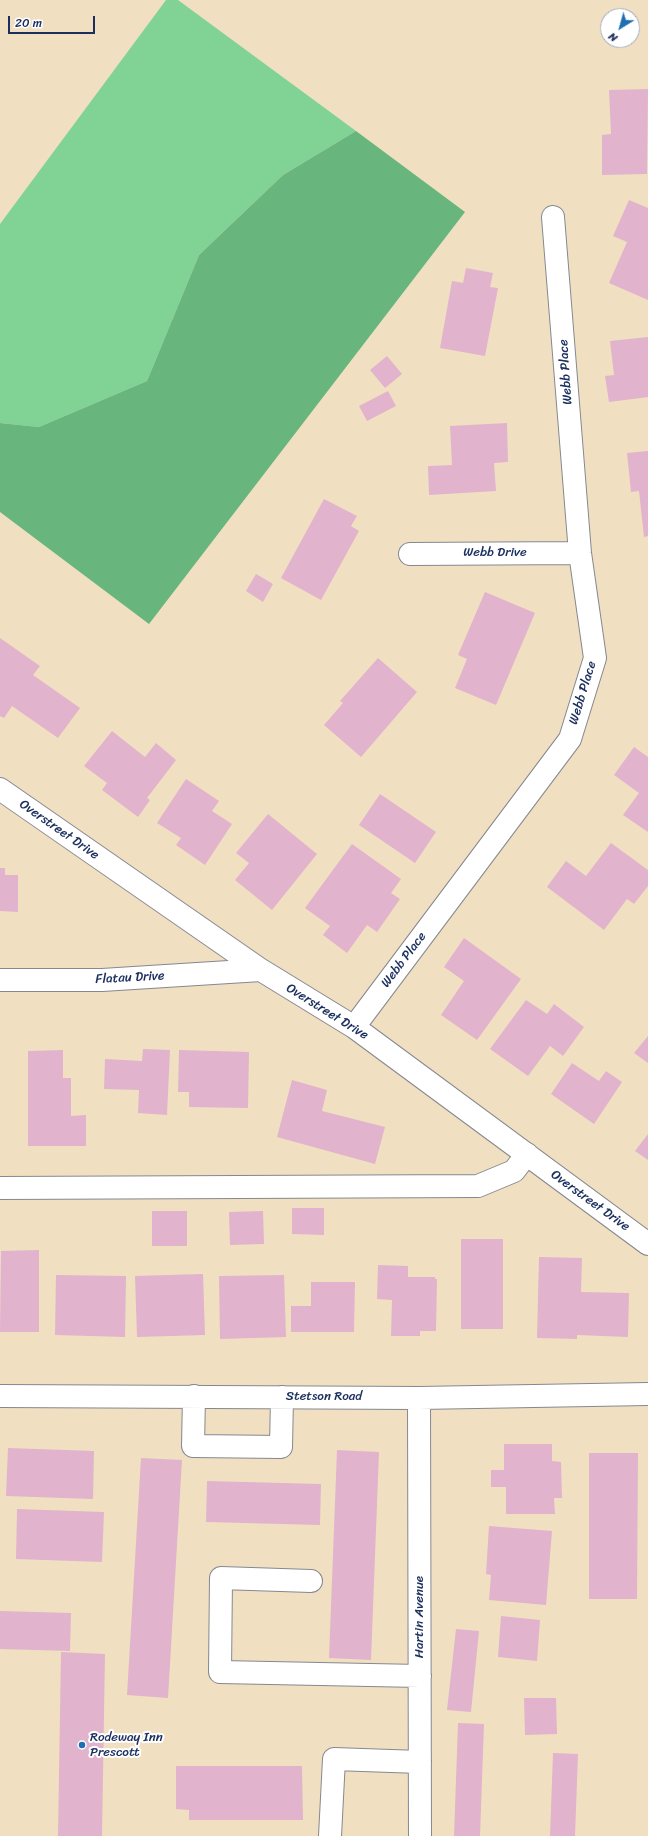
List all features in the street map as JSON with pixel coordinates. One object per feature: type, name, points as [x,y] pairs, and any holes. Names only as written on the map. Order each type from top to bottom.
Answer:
[{"type":"street","name":"Webb Place","points":[[354,1027],[570,739],[595,658],[580,553],[554,217]]},
{"type":"street","name":"Webb Drive","points":[[410,554],[580,553]]},
{"type":"street","name":"Overstreet Drive","points":[[0,789],[261,970],[354,1027],[648,1244]]},
{"type":"street","name":"Flatau Drive","points":[[0,980],[102,980],[261,970]]},
{"type":"street","points":[[0,1188],[478,1186],[514,1171],[527,1154]]},
{"type":"street","name":"Stetson Road","points":[[0,1396],[419,1398],[648,1394]]},
{"type":"street","points":[[194,1396],[193,1446],[273,1447],[281,1447],[282,1397]]},
{"type":"street","name":"Hartin Avenue","points":[[419,1398],[420,1836]]},
{"type":"street","points":[[311,1581],[221,1578],[220,1672],[420,1676]]},
{"type":"street","points":[[330,1836],[334,1759],[420,1762]]},
{"type":"green space","points":[[166,0],[178,0],[356,131],[283,175],[199,255],[147,381],[39,427],[0,423],[0,224]]},
{"type":"green space","points":[[356,131],[465,212],[149,624],[0,512],[0,423],[39,427],[147,381],[199,255],[283,175]]},
{"type":"building","points":[[648,89],[647,174],[602,175],[602,135],[611,134],[609,90]]},
{"type":"building","points":[[629,200],[648,208],[648,300],[609,283],[627,242],[613,236]]},
{"type":"building","points":[[466,268],[493,273],[490,287],[498,288],[485,356],[440,348],[452,281],[463,283]]},
{"type":"building","points":[[648,337],[648,397],[609,402],[605,376],[614,375],[610,341]]},
{"type":"building","points":[[387,356],[402,374],[385,388],[370,370]]},
{"type":"building","points":[[388,391],[396,406],[367,421],[359,406]]},
{"type":"building","points":[[507,423],[508,462],[494,463],[496,491],[429,495],[428,466],[452,465],[450,426]]},
{"type":"building","points":[[648,451],[648,536],[644,537],[639,491],[631,492],[627,453]]},
{"type":"building","points":[[324,499],[357,516],[351,526],[359,531],[321,600],[281,578]]},
{"type":"building","points":[[256,574],[273,584],[263,602],[246,591]]},
{"type":"building","points":[[485,592],[535,613],[496,705],[455,688],[467,659],[458,655]]},
{"type":"building","points":[[0,638],[40,666],[33,675],[80,708],[58,738],[12,706],[4,718],[0,716]]},
{"type":"building","points":[[378,658],[417,692],[361,757],[324,725],[343,703],[340,701]]},
{"type":"building","points":[[112,731],[145,757],[156,743],[176,760],[147,798],[150,800],[138,817],[102,790],[107,783],[84,766]]},
{"type":"building","points":[[634,747],[648,757],[648,832],[623,815],[639,793],[614,775]]},
{"type":"building","points":[[186,779],[219,801],[212,811],[232,824],[205,865],[176,845],[181,838],[157,823]]},
{"type":"building","points":[[380,794],[436,832],[415,863],[359,825]]},
{"type":"building","points":[[268,814],[317,854],[272,910],[235,880],[249,863],[236,853]]},
{"type":"building","points":[[611,843],[648,870],[648,886],[634,904],[627,899],[604,930],[547,887],[566,861],[586,876]]},
{"type":"building","points":[[352,844],[401,879],[391,893],[400,899],[377,932],[367,925],[347,953],[323,935],[330,926],[305,908]]},
{"type":"building","points":[[0,868],[5,868],[5,875],[18,875],[18,912],[0,911]]},
{"type":"building","points":[[464,938],[521,979],[477,1040],[441,1015],[464,981],[444,967]]},
{"type":"building","points":[[526,1000],[547,1014],[554,1004],[584,1027],[563,1056],[550,1046],[528,1076],[490,1049]]},
{"type":"building","points":[[648,1036],[648,1063],[634,1053]]},
{"type":"building","points":[[143,1049],[170,1050],[167,1115],[138,1113],[139,1090],[104,1089],[105,1059],[142,1061]]},
{"type":"building","points":[[63,1050],[63,1078],[71,1078],[71,1116],[86,1115],[86,1146],[28,1146],[28,1051]]},
{"type":"building","points":[[179,1050],[249,1052],[248,1108],[189,1107],[189,1092],[178,1092]]},
{"type":"building","points":[[572,1063],[599,1081],[606,1071],[622,1082],[594,1124],[551,1094]]},
{"type":"building","points":[[292,1080],[327,1090],[322,1111],[385,1127],[375,1164],[277,1137]]},
{"type":"building","points":[[648,1134],[648,1160],[635,1151]]},
{"type":"building","points":[[292,1208],[324,1208],[324,1235],[292,1234]]},
{"type":"building","points":[[152,1211],[187,1211],[187,1246],[152,1246]]},
{"type":"building","points":[[263,1211],[264,1244],[230,1245],[229,1212]]},
{"type":"building","points":[[461,1239],[503,1239],[503,1329],[461,1329]]},
{"type":"building","points":[[39,1250],[39,1332],[0,1332],[1,1251]]},
{"type":"building","points":[[539,1257],[582,1258],[581,1292],[629,1293],[628,1337],[577,1335],[577,1339],[537,1338]]},
{"type":"building","points":[[378,1265],[408,1266],[408,1277],[435,1277],[435,1279],[437,1279],[436,1331],[420,1331],[420,1336],[391,1336],[392,1300],[377,1299]]},
{"type":"building","points":[[203,1274],[205,1335],[137,1337],[135,1276]]},
{"type":"building","points":[[56,1275],[126,1276],[125,1337],[55,1335]]},
{"type":"building","points":[[284,1275],[286,1337],[220,1339],[219,1276]]},
{"type":"building","points":[[311,1282],[355,1282],[354,1332],[291,1332],[291,1306],[311,1306]]},
{"type":"building","points":[[504,1444],[552,1444],[552,1461],[561,1462],[562,1498],[554,1498],[555,1514],[506,1514],[506,1487],[491,1487],[491,1470],[504,1470]]},
{"type":"building","points":[[8,1448],[94,1451],[93,1499],[6,1496]]},
{"type":"building","points":[[337,1450],[379,1452],[371,1660],[329,1658]]},
{"type":"building","points":[[589,1453],[638,1453],[637,1599],[589,1599]]},
{"type":"building","points":[[141,1458],[182,1460],[168,1698],[127,1695]]},
{"type":"building","points":[[207,1481],[321,1484],[320,1525],[206,1522]]},
{"type":"building","points":[[17,1509],[104,1512],[102,1562],[16,1559]]},
{"type":"building","points":[[489,1526],[552,1531],[546,1605],[489,1600],[491,1575],[486,1574]]},
{"type":"building","points":[[0,1611],[71,1613],[70,1651],[0,1649]]},
{"type":"building","points":[[501,1616],[540,1620],[537,1661],[498,1657]]},
{"type":"building","points":[[456,1629],[479,1631],[471,1712],[447,1710]]},
{"type":"building","name":"Rodeway Inn Prescott","points":[[61,1652],[105,1654],[102,1836],[58,1836]]},
{"type":"building","points":[[524,1698],[556,1698],[557,1734],[525,1735]]},
{"type":"building","points":[[458,1723],[484,1724],[480,1836],[454,1836]]},
{"type":"building","points":[[553,1753],[578,1754],[575,1836],[550,1836]]},
{"type":"building","points":[[176,1766],[302,1766],[303,1820],[189,1820],[189,1810],[176,1809]]},
{"type":"place","name":"Rodeway Inn Prescott","points":[[82,1745]]}]
